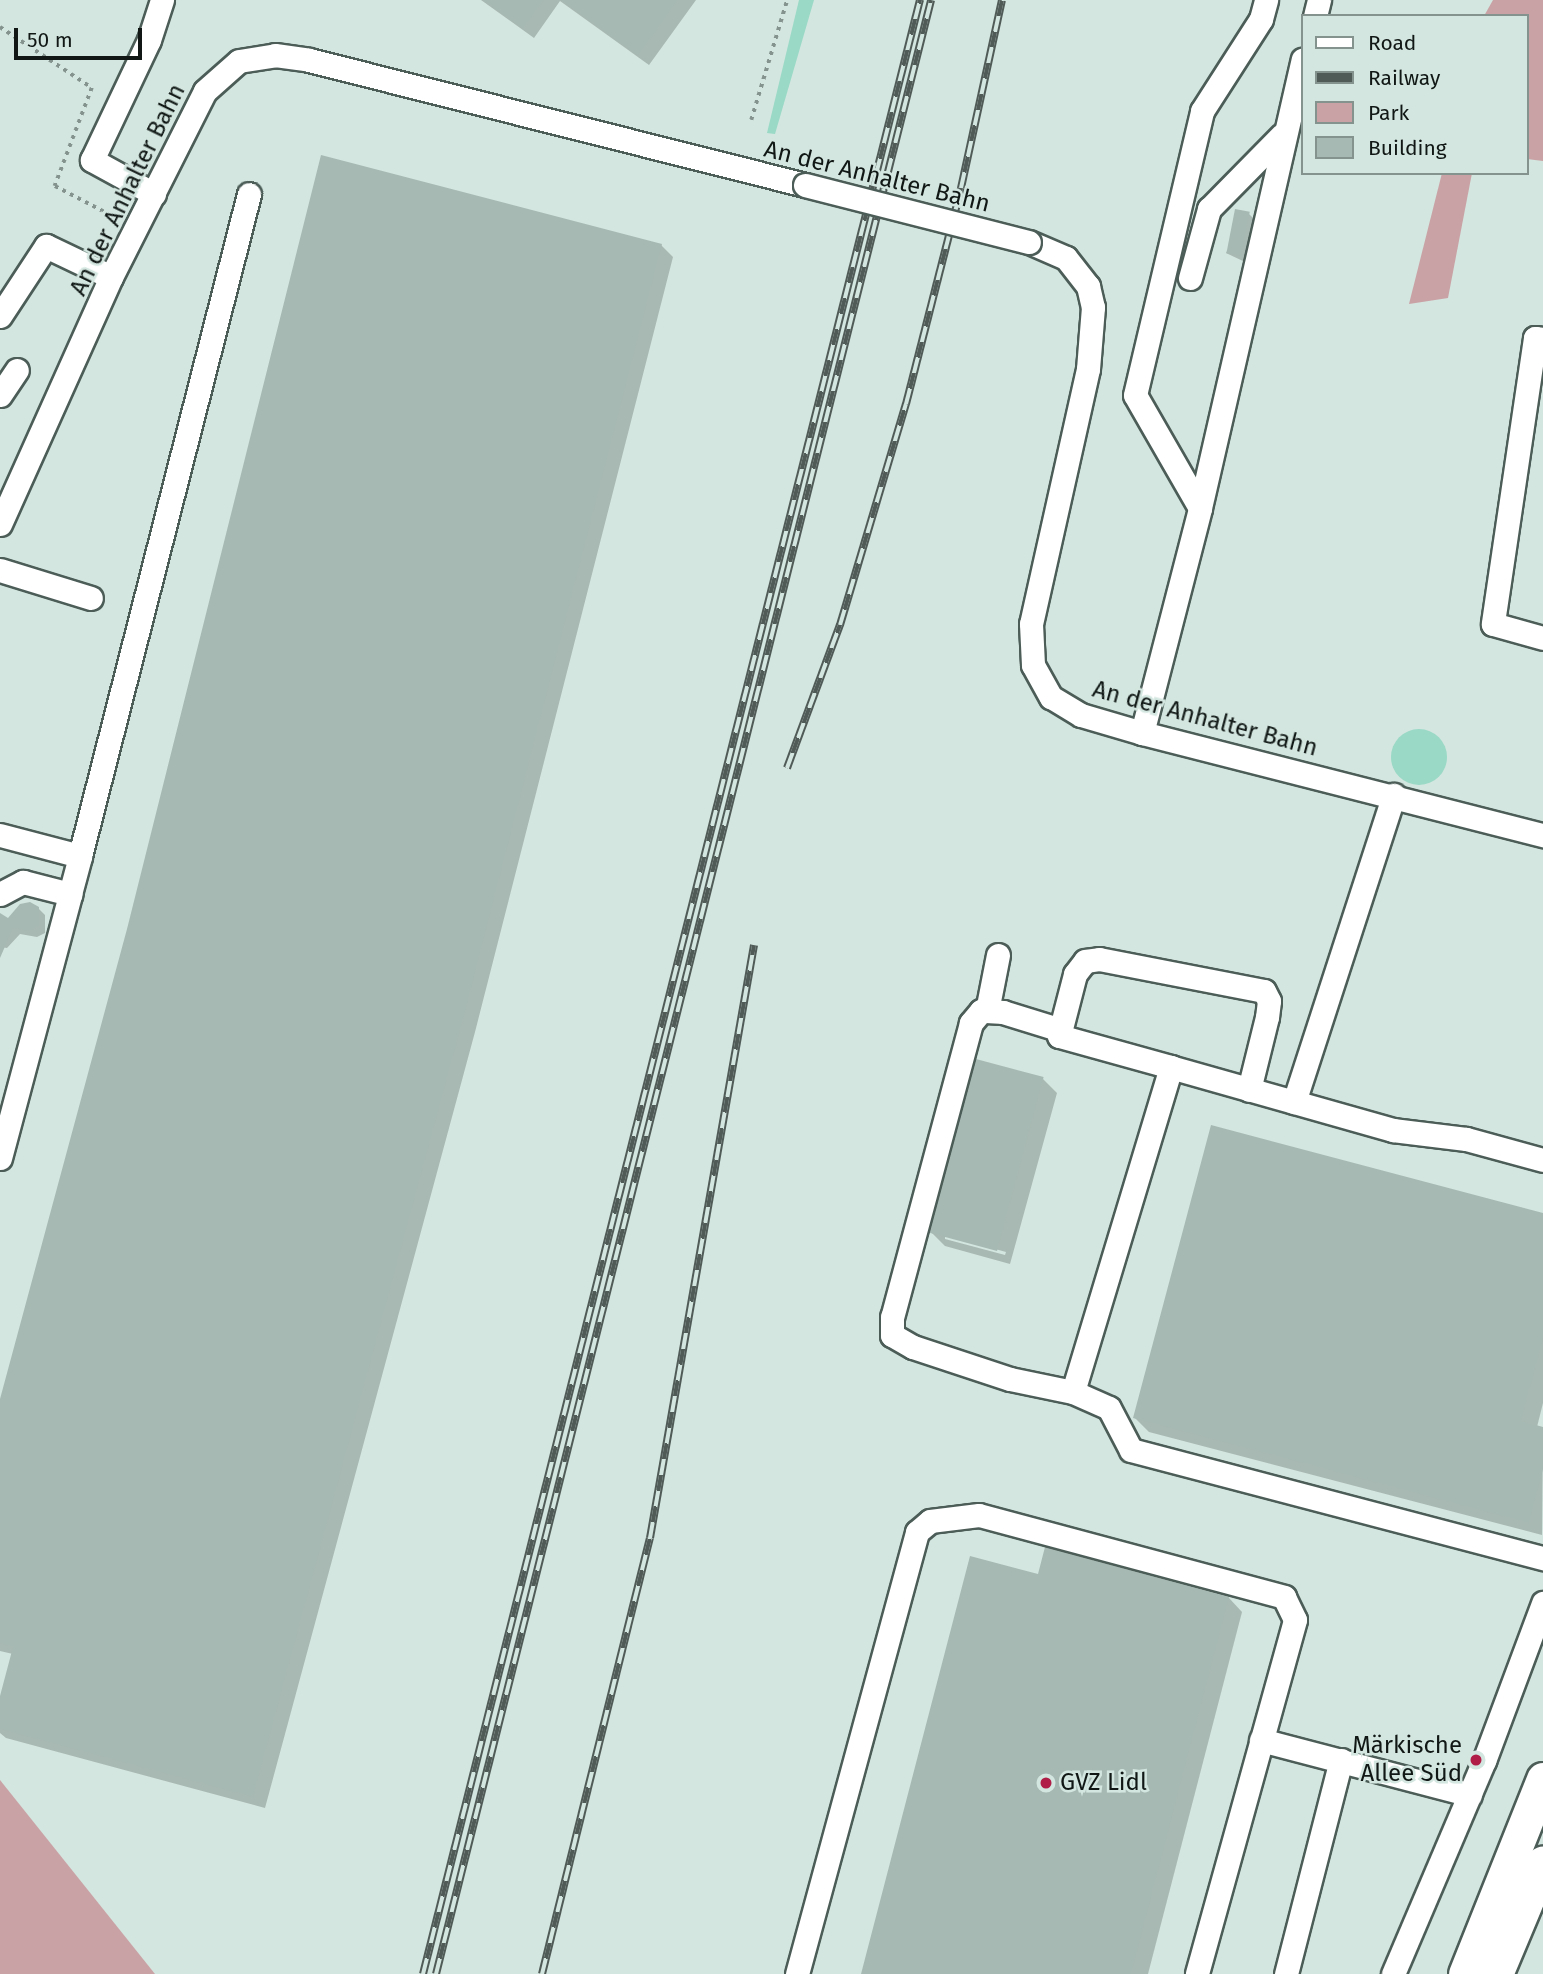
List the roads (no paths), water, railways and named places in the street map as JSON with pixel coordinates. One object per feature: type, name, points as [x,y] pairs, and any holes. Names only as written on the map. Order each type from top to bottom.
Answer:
[{"type":"highway","points":[[1465,1974],[1543,1779]]},
{"type":"highway","points":[[1496,1974],[1543,1862]]},
{"type":"street","points":[[154,194],[92,160],[149,40],[162,0]]},
{"type":"street","points":[[1200,508],[1135,395],[1202,111],[1261,19],[1266,0]]},
{"type":"street","name":"An der Anhalter Bahn","points":[[0,524],[111,277],[205,91],[218,75],[239,61],[275,55],[309,60],[1029,242],[1066,258],[1088,286],[1093,307],[1088,369],[1031,624],[1033,665],[1041,683],[1066,709],[1142,733],[1543,835]]},
{"type":"street","points":[[1142,733],[1200,508],[1283,135],[1302,64]]},
{"type":"street","points":[[1190,278],[1209,209],[1283,135]]},
{"type":"street","points":[[0,1158],[249,194]]},
{"type":"street","points":[[0,316],[46,246],[111,277]]},
{"type":"street","points":[[1543,339],[1535,338],[1493,624],[1543,638]]},
{"type":"street","points":[[0,395],[17,370]]},
{"type":"street","points":[[0,570],[91,598]]},
{"type":"street","points":[[1294,1102],[1394,795]]},
{"type":"street","points":[[0,835],[80,856]]},
{"type":"street","points":[[0,894],[23,882],[70,894]]},
{"type":"street","points":[[998,955],[986,1011],[971,1023],[892,1317],[892,1335],[913,1347],[1010,1379],[1073,1392],[1109,1408],[1131,1450],[1543,1558]]},
{"type":"street","points":[[1249,1090],[1267,1017],[1269,1001],[1264,991],[1099,958],[1085,961],[1075,974],[1059,1036],[1249,1090],[1393,1130],[1466,1139],[1543,1160]]},
{"type":"street","points":[[986,1011],[1061,1030]]},
{"type":"street","points":[[1073,1392],[1171,1068]]},
{"type":"street","points":[[797,1974],[917,1532],[930,1521],[979,1515],[1284,1597],[1295,1620],[1198,1974]]},
{"type":"street","points":[[1393,1974],[1470,1796],[1543,1603]]},
{"type":"street","points":[[1261,1740],[1470,1796]]},
{"type":"street","points":[[1286,1974],[1341,1760]]},
{"type":"railway","points":[[423,1974],[920,0]]},
{"type":"railway","points":[[436,1974],[931,0]]},
{"type":"railway","points":[[787,768],[840,625],[906,404],[961,188],[1002,0]]},
{"type":"railway","points":[[542,1974],[650,1538],[754,945]]},
{"type":"place","name":"Märkische Allee Süd","points":[[1476,1760]]},
{"type":"place","name":"GVZ Lidl","points":[[1046,1783]]}]
